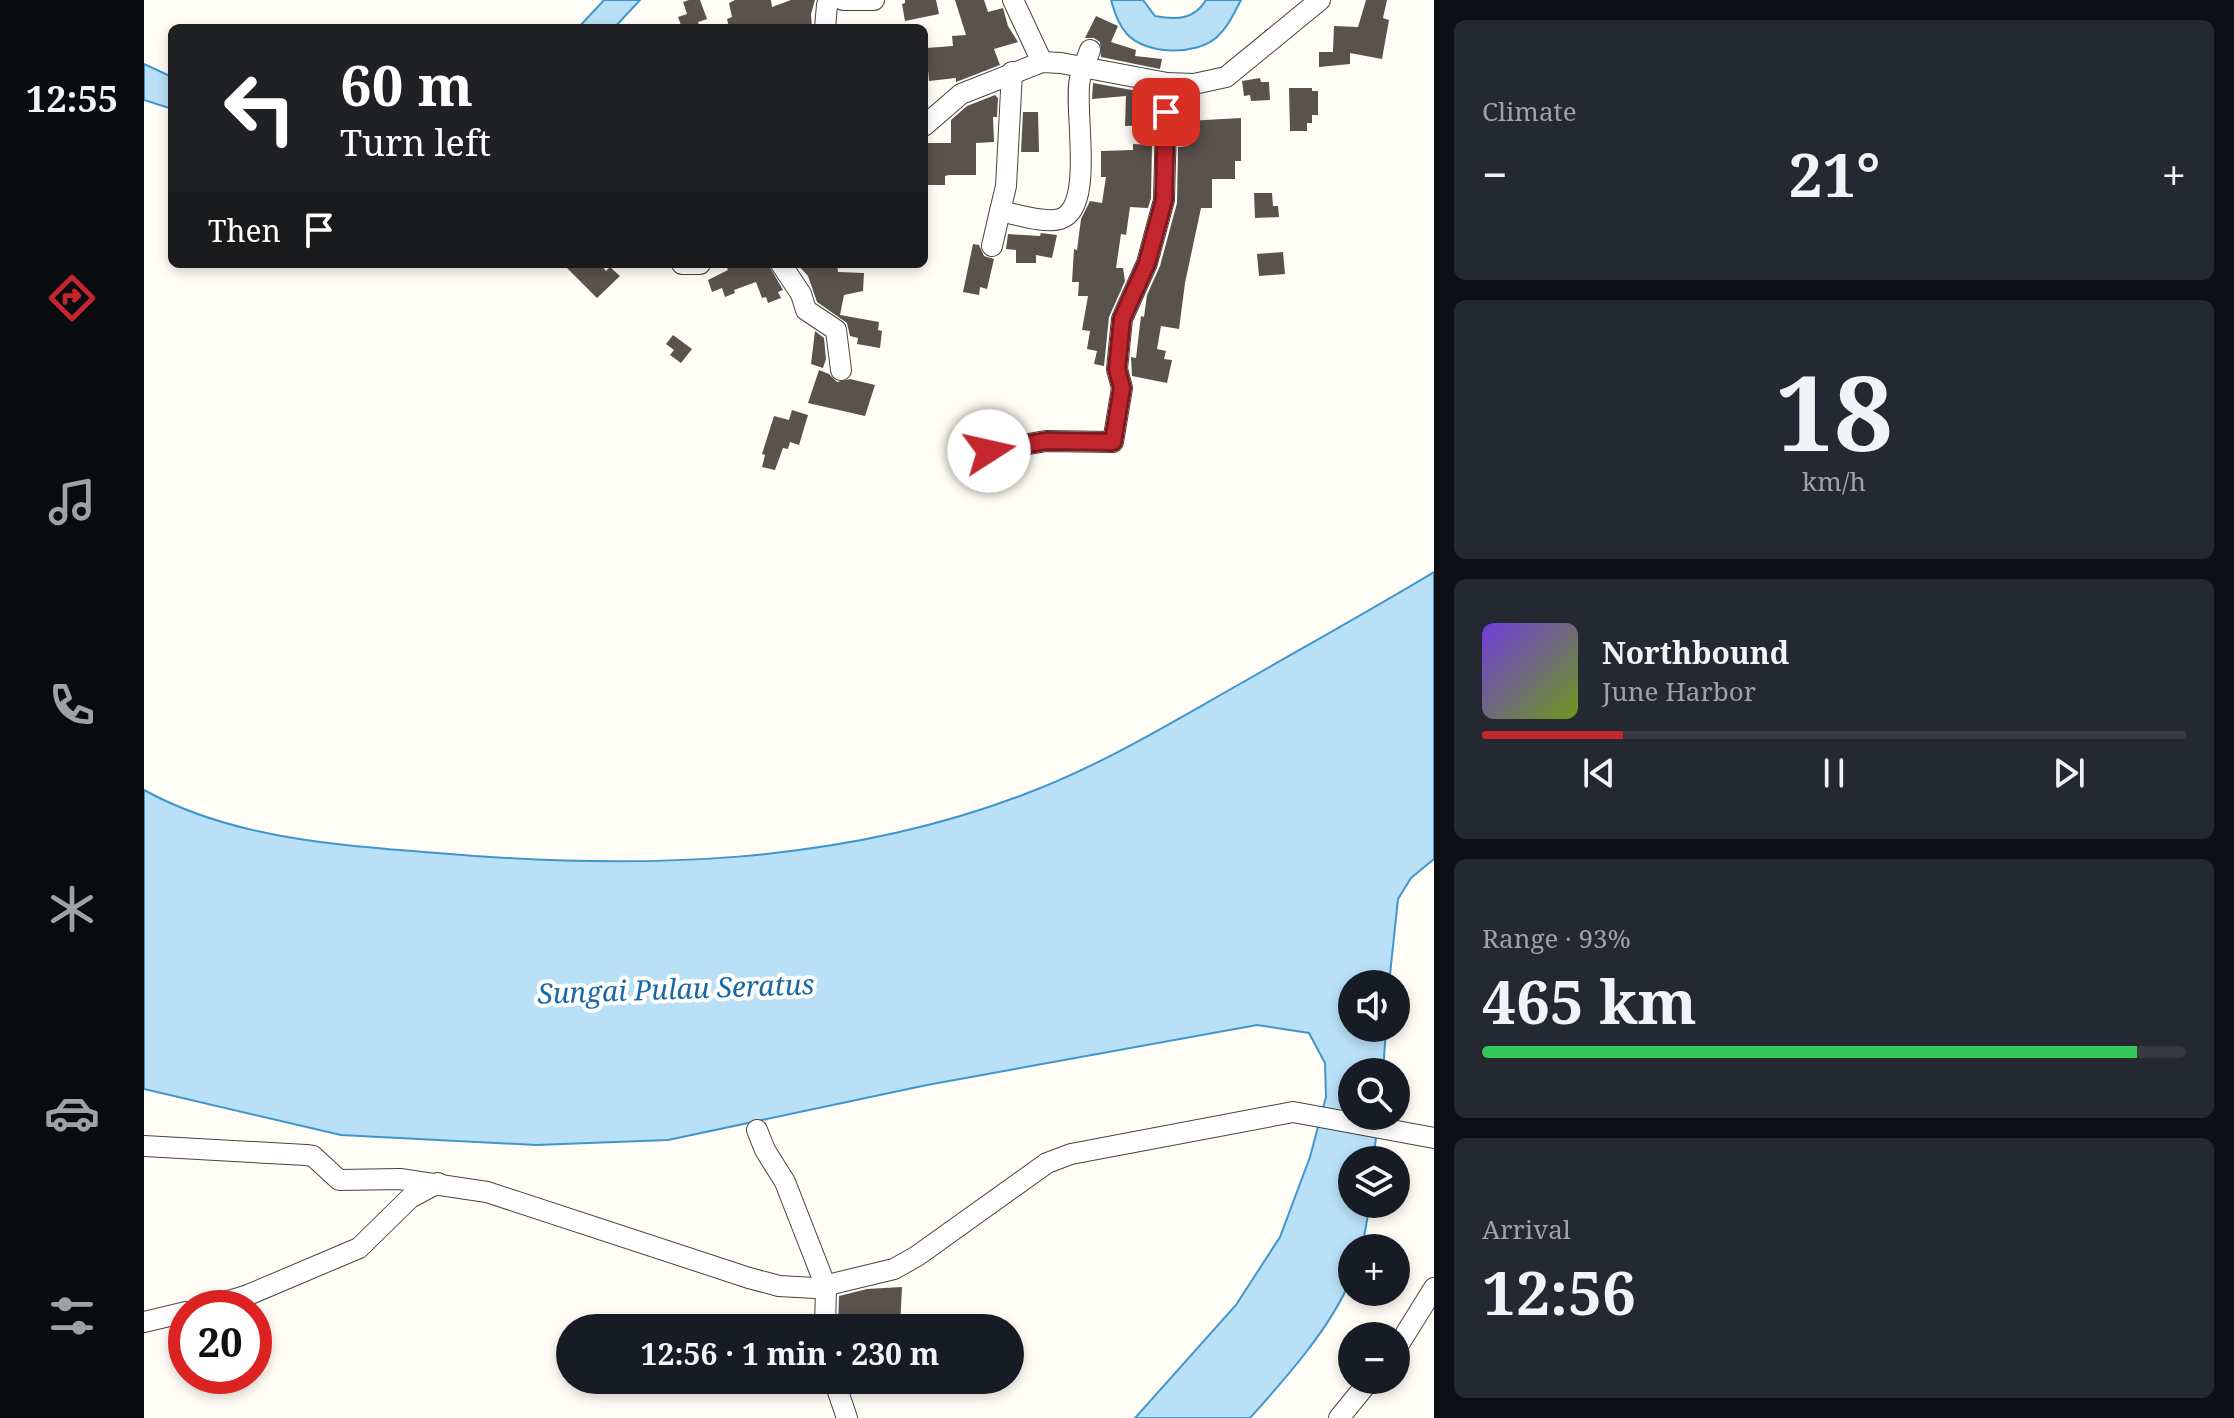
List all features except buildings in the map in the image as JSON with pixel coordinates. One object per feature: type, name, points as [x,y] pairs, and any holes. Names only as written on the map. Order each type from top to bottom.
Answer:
[{"type":"street","points":[[825,24],[827,5],[831,0]]},
{"type":"street","points":[[843,0],[874,0]]},
{"type":"street","points":[[1013,0],[1042,62]]},
{"type":"street","points":[[928,123],[961,94],[1042,62],[1087,58],[1167,83],[1194,84],[1226,77],[1320,0]]},
{"type":"street","points":[[1000,211],[1056,221],[1072,209],[1081,177],[1079,80],[1087,58]]},
{"type":"street","points":[[992,246],[1006,186],[1012,72]]},
{"type":"street","points":[[989,451],[1046,441],[1113,442],[1122,388],[1117,369],[1122,319],[1147,263],[1162,213],[1167,83]]},
{"type":"street","points":[[784,268],[801,294],[806,310],[836,330],[841,370]]},
{"type":"street","points":[[144,1146],[306,1155],[314,1157],[332,1176],[343,1181],[400,1179],[496,1194],[766,1283],[794,1288],[826,1287],[886,1273],[909,1262],[1059,1157],[1285,1113],[1303,1113],[1434,1138]]},
{"type":"street","points":[[757,1130],[765,1150],[785,1182],[826,1287],[825,1314]]},
{"type":"street","points":[[260,1290],[359,1248],[410,1198],[439,1183]]},
{"type":"street","points":[[1410,1327],[1434,1288]]},
{"type":"street","points":[[144,1322],[168,1316]]},
{"type":"street","points":[[839,1394],[847,1418]]},
{"type":"street","points":[[1339,1418],[1359,1394]]},
{"type":"water","points":[[604,0],[640,0],[618,24],[582,24]]},
{"type":"water","points":[[1111,0],[1143,0],[1155,16],[1170,18],[1196,12],[1206,0],[1241,0],[1217,37],[1197,48],[1171,50],[1135,41],[1119,22]]},
{"type":"water","points":[[144,64],[168,75],[168,108],[144,100]]},
{"type":"water","name":"Sungai Pulau Seratus","points":[[1434,572],[1434,859],[1411,878],[1398,899],[1390,970],[1338,970],[1338,1042],[1385,1042],[1384,1058],[1338,1058],[1338,1130],[1377,1130],[1375,1146],[1338,1146],[1338,1218],[1367,1218],[1365,1234],[1338,1234],[1338,1305],[1306,1353],[1250,1418],[1135,1418],[1236,1305],[1280,1237],[1310,1157],[1326,1097],[1325,1063],[1309,1033],[1257,1025],[927,1085],[668,1140],[536,1145],[341,1135],[144,1089],[144,790],[213,819],[250,829],[287,837],[400,850],[511,858],[660,861],[808,849],[882,836],[954,818],[1053,783],[1160,729]]},
{"type":"route","points":[[989,451],[1046,441],[1113,442],[1122,388],[1117,369],[1122,319],[1147,263],[1164,200],[1166,112]]}]
